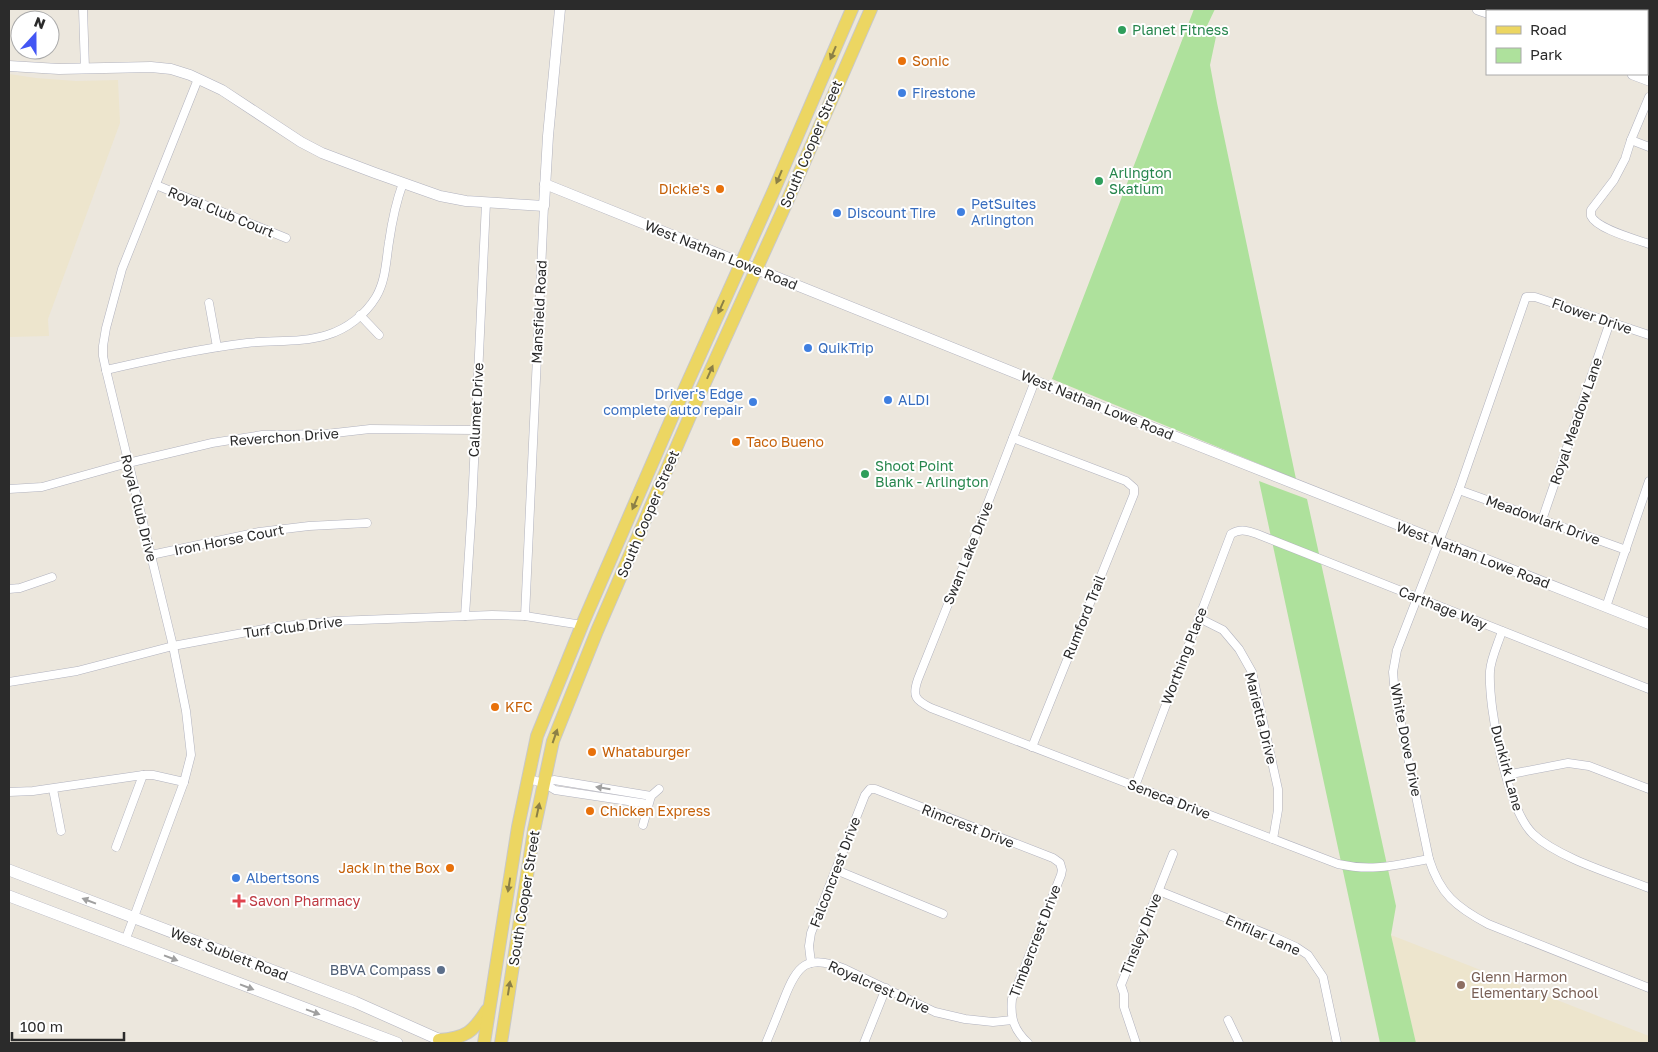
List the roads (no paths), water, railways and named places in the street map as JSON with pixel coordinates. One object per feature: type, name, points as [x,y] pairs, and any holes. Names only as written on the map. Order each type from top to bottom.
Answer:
[{"type":"main road","name":"South Cooper Street","points":[[484,1043],[518,827],[537,736],[582,625],[654,458],[852,9]]},
{"type":"main road","name":"South Cooper Street","points":[[502,1041],[534,830],[553,741],[568,701],[669,464],[870,9]]},
{"type":"main road","points":[[1636,75],[1649,80]]},
{"type":"main road","points":[[654,458],[669,464]]},
{"type":"main road","name":"West Sublett Road","points":[[9,870],[355,1002],[443,1042]]},
{"type":"main road","name":"West Sublett Road","points":[[9,896],[397,1043]]},
{"type":"main road","points":[[443,1042],[465,1035],[476,1027],[490,1006]]},
{"type":"street","points":[[83,9],[85,69]]},
{"type":"street","name":"Mansfield Road","points":[[525,616],[548,136],[560,9]]},
{"type":"street","points":[[9,66],[59,69],[151,67],[171,69],[222,90],[301,142],[322,153],[403,183],[440,196],[486,203],[544,206]]},
{"type":"street","name":"Royal Club Drive","points":[[125,940],[184,782],[191,755],[186,711],[173,646],[106,370],[103,346],[122,269],[198,79]]},
{"type":"street","points":[[1649,97],[1625,159],[1614,180],[1591,210],[1591,216],[1596,223],[1649,244]]},
{"type":"street","points":[[1631,140],[1649,147]]},
{"type":"street","points":[[106,370],[172,354],[217,347],[326,336],[346,328],[377,296],[383,280],[395,207],[403,183]]},
{"type":"street","name":"West Nathan Lowe Road","points":[[546,184],[1438,542],[1649,624]]},
{"type":"street","name":"Royal Club Court","points":[[156,185],[286,238]]},
{"type":"street","name":"Calumet Drive","points":[[465,616],[486,203]]},
{"type":"street","name":"White Dove Drive","points":[[1535,297],[1526,297],[1524,301],[1459,490],[1397,650],[1393,672],[1395,695],[1430,859],[1434,874],[1443,891],[1466,912],[1488,924],[1649,988]]},
{"type":"street","name":"Flower Drive","points":[[1535,297],[1649,336]]},
{"type":"street","points":[[209,303],[217,347]]},
{"type":"street","points":[[360,315],[379,335]]},
{"type":"street","name":"Royal Meadow Lane","points":[[1542,520],[1610,322]]},
{"type":"street","name":"Swan Lake Drive","points":[[915,696],[914,689],[966,562],[1035,381]]},
{"type":"street","name":"Reverchon Drive","points":[[9,489],[42,487],[128,463],[212,443],[262,435],[326,434],[370,429],[475,430]]},
{"type":"street","name":"Rumford Trail","points":[[1013,438],[1126,482],[1134,488],[1134,494],[1032,747]]},
{"type":"street","points":[[1606,607],[1649,481]]},
{"type":"street","name":"Meadowlark Drive","points":[[1459,490],[1626,550]]},
{"type":"street","name":"Iron Horse Court","points":[[151,555],[259,532],[309,526],[368,523]]},
{"type":"street","name":"Carthage Way","points":[[1237,530],[1244,530],[1649,689]]},
{"type":"street","name":"Worthing Place","points":[[1135,786],[1231,534],[1237,530]]},
{"type":"street","points":[[9,589],[20,588],[52,577]]},
{"type":"street","name":"Turf Club Drive","points":[[9,682],[77,670],[173,646],[283,626],[335,621],[465,616],[525,616],[582,625]]},
{"type":"street","name":"Marietta Drive","points":[[1199,618],[1222,630],[1239,650],[1252,672],[1278,790],[1278,810],[1273,839]]},
{"type":"street","name":"Dunkirk Lane","points":[[1502,631],[1490,668],[1489,685],[1491,704],[1506,775],[1511,795],[1520,817],[1532,833],[1549,847],[1569,857],[1649,888]]},
{"type":"street","name":"Seneca Drive","points":[[915,696],[921,703],[931,708],[1338,864],[1355,868],[1376,869],[1430,859]]},
{"type":"street","points":[[1506,775],[1568,763],[1589,766],[1649,789]]},
{"type":"street","points":[[9,792],[34,792],[153,775],[184,782]]},
{"type":"street","points":[[116,847],[142,776]]},
{"type":"street","points":[[528,779],[544,783],[555,790],[648,804]]},
{"type":"street","points":[[544,783],[555,780],[651,796]]},
{"type":"street","points":[[53,789],[62,831]]},
{"type":"street","points":[[643,825],[651,796],[659,789]]},
{"type":"street","name":"Falconcrest Drive","points":[[811,963],[809,946],[811,933],[865,795],[870,789],[875,789]]},
{"type":"street","name":"Rimcrest Drive","points":[[875,789],[1053,858],[1060,863]]},
{"type":"street","name":"Tinsley Drive","points":[[1136,1043],[1124,1008],[1124,994],[1121,984],[1173,854]]},
{"type":"street","name":"Timbercrest Drive","points":[[1012,1020],[1012,999],[1061,875],[1060,863]]},
{"type":"street","points":[[836,870],[943,914]]},
{"type":"street","name":"Enfilar Lane","points":[[1159,891],[1281,940],[1308,955],[1323,977],[1337,1043]]},
{"type":"street","name":"Royalcrest Drive","points":[[766,1043],[792,978],[803,966],[811,963],[831,963],[935,1012],[956,1018],[993,1022],[1012,1020]]},
{"type":"street","points":[[864,1043],[886,988]]},
{"type":"street","points":[[1012,1020],[1020,1036],[1028,1043]]},
{"type":"street","points":[[1228,1020],[1239,1043]]},
{"type":"place","name":"Planet Fitness","points":[[1122,30]]},
{"type":"place","name":"Sonic","points":[[902,61]]},
{"type":"place","name":"Firestone","points":[[902,93]]},
{"type":"place","name":"Arlington Skatium","points":[[1099,181]]},
{"type":"place","name":"Dickie's","points":[[720,189]]},
{"type":"place","name":"PetSuites Arlington","points":[[961,212]]},
{"type":"place","name":"Discount Tire","points":[[837,213]]},
{"type":"place","name":"QuikTrip","points":[[808,348]]},
{"type":"place","name":"ALDI","points":[[888,400]]},
{"type":"place","name":"Driver's Edge complete auto repair","points":[[753,402]]},
{"type":"place","name":"Taco Bueno","points":[[736,442]]},
{"type":"place","name":"Shoot Point Blank - Arlington","points":[[865,474]]},
{"type":"place","name":"KFC","points":[[495,707]]},
{"type":"place","name":"Whataburger","points":[[592,752]]},
{"type":"place","name":"Chicken Express","points":[[590,811]]},
{"type":"place","name":"Jack in the Box","points":[[450,868]]},
{"type":"place","name":"Albertsons","points":[[236,878]]},
{"type":"place","name":"Savon Pharmacy","points":[[239,901]]},
{"type":"place","name":"BBVA Compass","points":[[441,970]]},
{"type":"place","name":"Glenn Harmon Elementary School","points":[[1461,985]]}]
